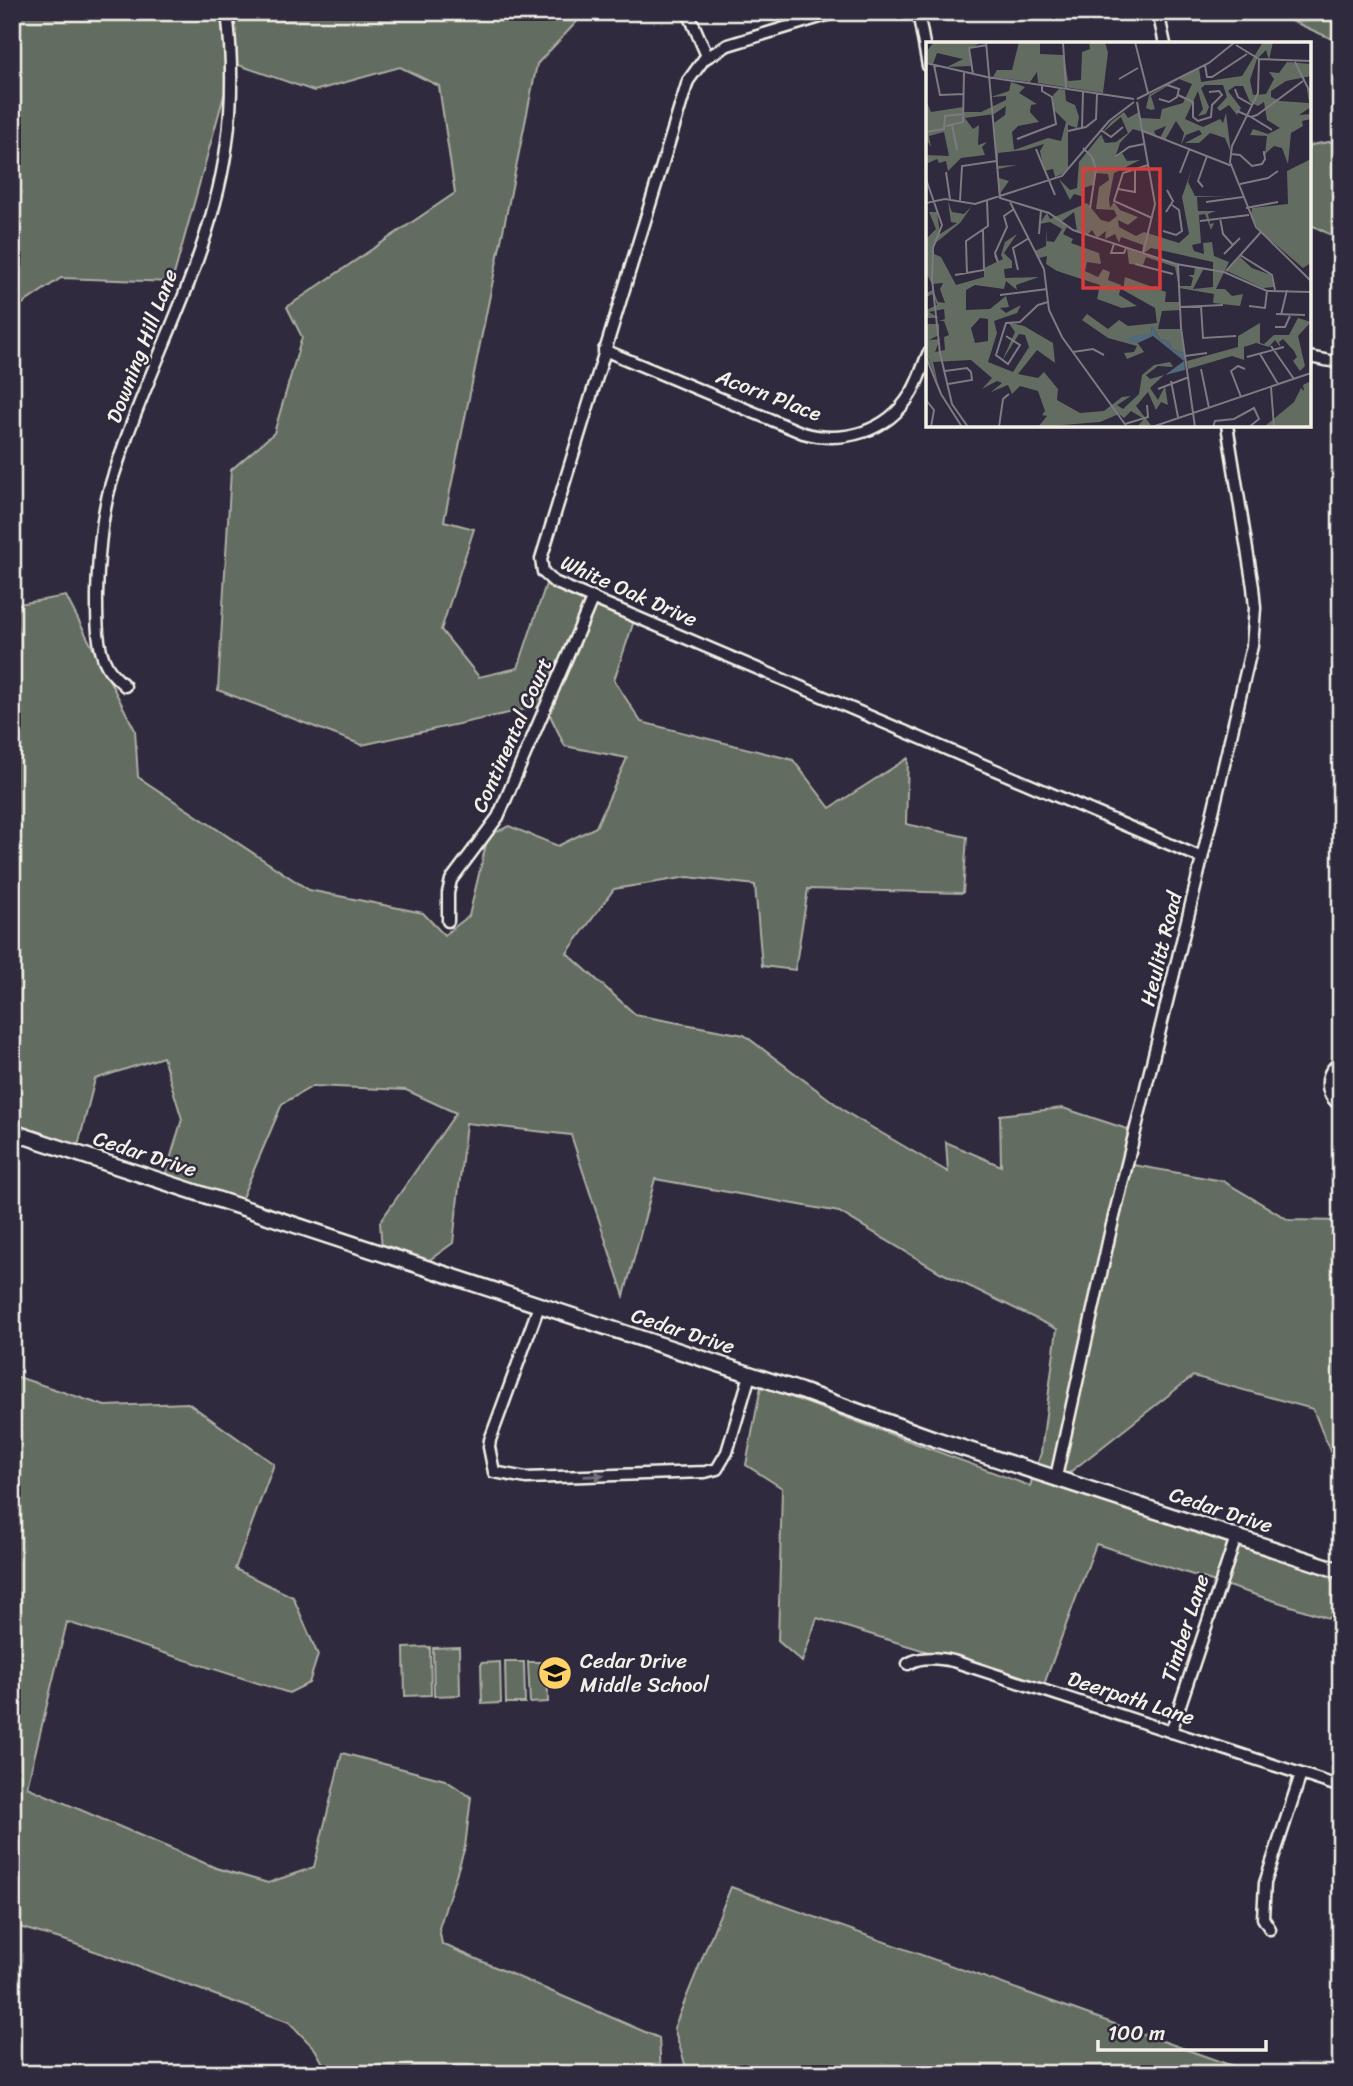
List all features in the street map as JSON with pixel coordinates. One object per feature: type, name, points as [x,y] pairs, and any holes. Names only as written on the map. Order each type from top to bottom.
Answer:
[{"type":"street","name":"Downing Hill Lane","points":[[125,686],[108,669],[100,642],[97,606],[103,521],[107,496],[128,433],[197,261],[215,206],[223,169],[232,90],[227,12]]},
{"type":"street","points":[[688,12],[707,56],[728,45],[837,12]]},
{"type":"street","points":[[918,12],[926,55]]},
{"type":"street","points":[[1158,12],[1165,42]]},
{"type":"street","name":"White Oak Drive","points":[[707,56],[691,75],[681,97],[541,559],[543,572],[549,579],[1202,858]]},
{"type":"street","name":"Acorn Place","points":[[604,350],[803,433],[828,438],[867,432],[887,420],[911,395],[926,359]]},
{"type":"street","points":[[1311,358],[1341,363]]},
{"type":"street","name":"Heulitt Road","points":[[1056,1477],[1110,1233],[1248,663],[1254,625],[1253,587],[1227,427]]},
{"type":"street","name":"Continental Court","points":[[448,921],[450,884],[498,817],[593,597]]},
{"type":"street","points":[[1341,1062],[1332,1069],[1327,1087],[1334,1101],[1341,1106]]},
{"type":"street","name":"Cedar Drive","points":[[12,1132],[1341,1571]]},
{"type":"street","points":[[540,1306],[489,1447],[494,1472],[526,1478],[705,1472],[717,1469],[727,1452],[750,1376]]},
{"type":"street","name":"Timber Lane","points":[[1171,1732],[1236,1537]]},
{"type":"street","name":"Deerpath Lane","points":[[908,1664],[913,1660],[929,1658],[953,1661],[1341,1787]]},
{"type":"street","points":[[1270,1929],[1263,1918],[1265,1883],[1301,1774]]},
{"type":"green space","points":[[12,12],[586,12],[537,64],[444,521],[474,529],[441,630],[479,677],[518,668],[549,575],[636,615],[614,680],[641,722],[793,760],[830,808],[908,758],[906,824],[967,837],[963,893],[808,889],[795,970],[762,966],[755,885],[688,877],[614,889],[567,953],[636,1015],[744,1035],[849,1114],[948,1172],[946,1142],[1001,1166],[1000,1115],[1063,1108],[1136,1132],[1128,1164],[1223,1181],[1289,1220],[1341,1221],[1341,1438],[1330,1451],[1313,1409],[1193,1376],[1065,1476],[1341,1564],[1341,1622],[1096,1544],[1043,1687],[817,1618],[802,1662],[778,1641],[782,1488],[746,1465],[761,1386],[1030,1486],[1041,1453],[1057,1329],[940,1272],[839,1212],[655,1179],[624,1296],[571,1135],[466,1123],[453,1243],[424,1264],[382,1250],[380,1222],[456,1113],[406,1090],[313,1086],[282,1104],[238,1207],[163,1183],[182,1119],[163,1057],[95,1079],[76,1154],[12,1131],[12,605],[66,596],[135,730],[138,777],[309,890],[423,913],[444,935],[469,916],[488,836],[509,826],[558,846],[596,827],[627,758],[565,746],[545,705],[362,745],[218,690],[231,470],[274,433],[302,337],[287,307],[455,193],[439,86],[400,67],[314,91],[233,63],[172,282],[61,278],[12,311]]},
{"type":"green space","points":[[1272,12],[1341,12],[1341,43]]},
{"type":"green space","points":[[1341,140],[1341,240],[1311,225],[1311,145]]},
{"type":"green space","points":[[12,1375],[105,1406],[188,1403],[274,1464],[235,1569],[293,1597],[318,1655],[309,1683],[289,1693],[67,1622],[27,1787],[216,1868],[268,1883],[314,1867],[342,1753],[445,1780],[471,1797],[465,1847],[439,1928],[442,1944],[659,2038],[661,2074],[329,2074],[315,2049],[289,2022],[67,1941],[12,1925]]},
{"type":"green space","points":[[430,1647],[431,1695],[405,1696],[404,1648]]},
{"type":"green space","points":[[459,1647],[460,1695],[434,1696],[433,1648]]},
{"type":"green space","points":[[500,1662],[501,1703],[482,1704],[481,1663]]},
{"type":"green space","points":[[505,1662],[524,1662],[525,1703],[506,1703]]},
{"type":"green space","points":[[528,1662],[547,1662],[548,1702],[530,1703]]},
{"type":"green space","points":[[731,1887],[1255,2074],[688,2074],[674,2028]]},
{"type":"place","name":"Cedar Drive Middle School","points":[[555,1673]]}]
